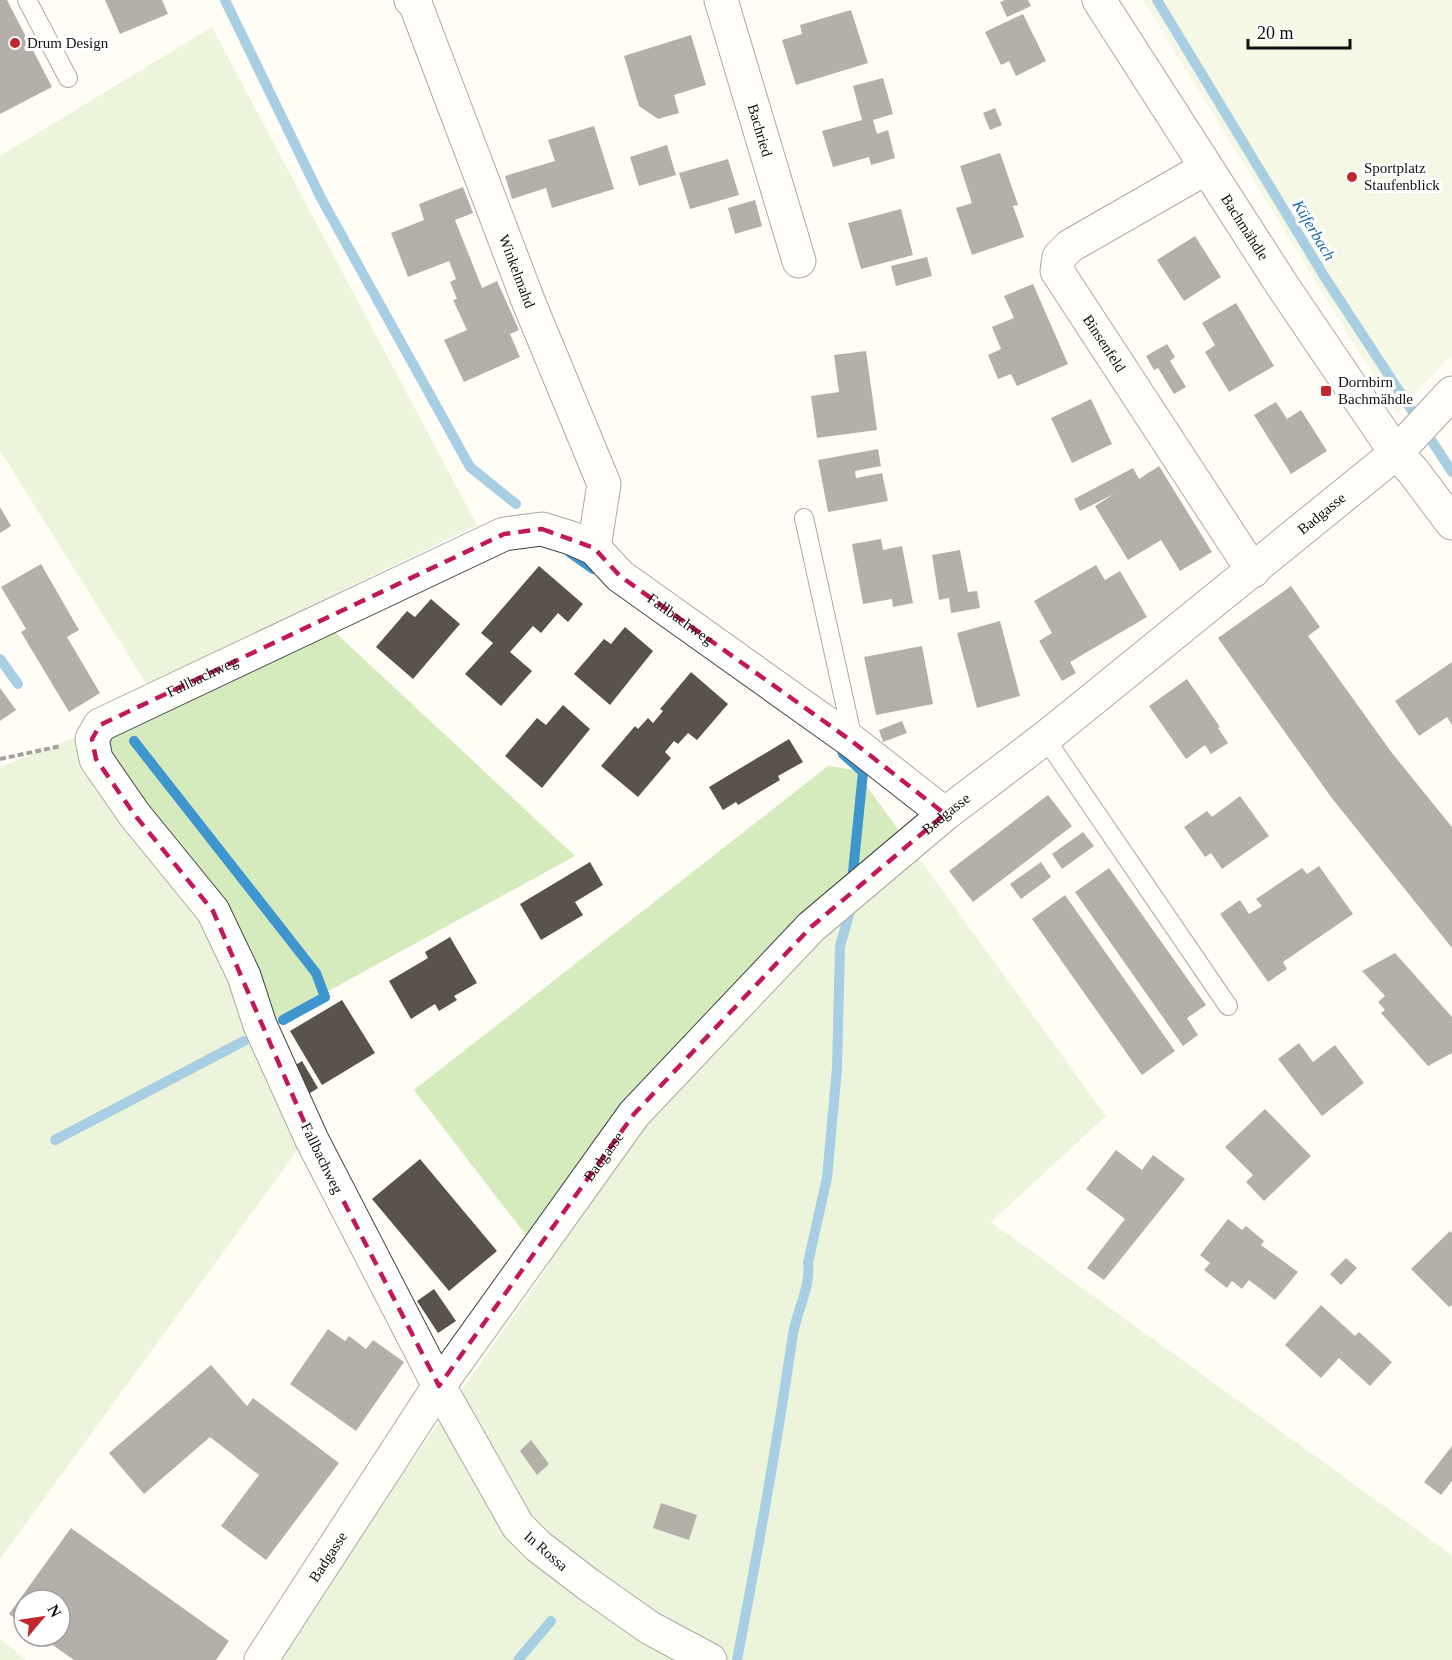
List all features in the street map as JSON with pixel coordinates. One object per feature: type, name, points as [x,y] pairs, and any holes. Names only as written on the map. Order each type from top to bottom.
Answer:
[{"type":"street","name":"Winkelmahd","points":[[411,0],[419,14],[529,303],[604,484],[594,548]]},
{"type":"street","name":"Bachried","points":[[721,0],[799,261]]},
{"type":"street","name":"Bachmähdle","points":[[1099,0],[1206,168],[1431,420],[1413,471],[1452,523]]},
{"type":"street","name":"Binsenfeld","points":[[1206,168],[1070,246],[1059,257],[1057,271],[1253,571]]},
{"type":"street","name":"Badgasse","points":[[261,1660],[439,1386],[634,1114],[811,927],[945,814],[1045,738],[1253,571],[1431,420]]},
{"type":"street","name":"Fallbachweg","points":[[439,1386],[312,1140],[260,1025],[244,976],[213,911],[134,814],[96,759],[92,739],[100,725],[504,534],[542,529],[594,548],[620,576],[853,742],[945,814]]},
{"type":"street","name":"In Rossa","points":[[439,1386],[504,1503],[528,1537],[563,1567],[650,1628],[710,1660]]},
{"type":"lane","points":[[27,0],[68,78]]},
{"type":"lane","points":[[804,518],[853,742]]},
{"type":"lane","points":[[1045,738],[1228,1006]]},
{"type":"path","points":[[0,759],[92,739]]},
{"type":"highlighted area","points":[[542,529],[594,548],[620,576],[853,742],[945,814],[811,927],[634,1114],[439,1386],[312,1140],[213,911],[134,814],[96,759],[92,739],[100,725],[504,534]]},
{"type":"green space","name":"Sportplatz Staufenblick","points":[[1143,0],[1452,0],[1452,354],[1397,414]]},
{"type":"green space","points":[[212,27],[477,525],[308,607],[575,856],[250,1034],[299,1148],[0,1559],[0,767],[159,704],[0,451],[0,156]]},
{"type":"green space","points":[[828,766],[855,770],[1106,1116],[991,1222],[1452,1555],[1452,1660],[273,1660],[549,1265],[414,1090]]},
{"type":"green space","points":[[0,1639],[26,1660],[0,1660]]},
{"type":"building","name":"Drum Design","points":[[0,0],[7,0],[52,87],[0,114]]},
{"type":"building","points":[[105,0],[162,0],[168,14],[120,34]]},
{"type":"building","points":[[1028,0],[1031,6],[1007,17],[1000,2]]},
{"type":"building","points":[[851,10],[868,63],[796,85],[782,40],[802,34],[800,25]]},
{"type":"building","points":[[1023,14],[1046,61],[1016,76],[1009,61],[1001,65],[985,32]]},
{"type":"building","points":[[691,35],[706,85],[674,95],[679,113],[658,119],[639,106],[624,56]]},
{"type":"building","points":[[883,78],[893,114],[873,120],[877,134],[888,130],[895,158],[871,165],[869,157],[833,167],[822,131],[862,120],[853,86]]},
{"type":"building","points":[[995,108],[1002,125],[990,130],[983,113]]},
{"type":"building","points":[[594,126],[614,189],[552,208],[546,188],[512,199],[505,176],[555,161],[548,140]]},
{"type":"building","points":[[667,145],[676,175],[639,186],[630,157]]},
{"type":"building","points":[[1000,153],[1018,205],[1013,206],[1024,237],[972,255],[956,208],[972,203],[960,166]]},
{"type":"building","points":[[728,159],[739,195],[690,209],[679,173]]},
{"type":"building","points":[[463,187],[473,213],[455,220],[482,288],[497,281],[519,330],[510,334],[520,357],[464,382],[444,340],[467,330],[453,300],[457,299],[450,282],[456,279],[449,261],[408,277],[391,233],[424,220],[419,204]]},
{"type":"building","points":[[755,200],[762,226],[735,234],[728,208]]},
{"type":"building","points":[[901,209],[913,255],[861,269],[848,223]]},
{"type":"building","points":[[1195,236],[1221,277],[1184,301],[1157,260]]},
{"type":"building","points":[[927,257],[932,276],[896,286],[891,266]]},
{"type":"building","points":[[1033,284],[1068,364],[1017,386],[1011,374],[998,379],[988,355],[1001,349],[992,327],[1014,318],[1004,296]]},
{"type":"building","points":[[1236,303],[1274,366],[1229,392],[1205,352],[1215,345],[1202,323]]},
{"type":"building","points":[[1167,344],[1175,357],[1170,361],[1186,387],[1174,394],[1158,368],[1154,370],[1146,356]]},
{"type":"building","points":[[866,351],[877,430],[817,438],[811,396],[839,392],[834,355]]},
{"type":"building","points":[[1091,399],[1112,444],[1072,463],[1051,418]]},
{"type":"building","points":[[1276,402],[1287,419],[1301,410],[1327,451],[1291,474],[1254,415]]},
{"type":"building","points":[[878,449],[881,466],[855,471],[856,478],[882,473],[888,501],[828,512],[818,460]]},
{"type":"building","points":[[1159,466],[1212,552],[1180,571],[1161,540],[1128,560],[1095,506],[1114,494],[1080,511],[1074,499],[1133,468],[1139,479]]},
{"type":"building","points":[[0,507],[11,526],[0,533]]},
{"type":"building","points":[[881,539],[883,550],[902,546],[913,603],[893,607],[892,599],[863,604],[852,544]]},
{"type":"building","points":[[960,550],[968,592],[977,591],[980,608],[951,613],[949,598],[939,600],[932,555]]},
{"type":"building","points":[[41,564],[79,630],[67,637],[100,693],[69,712],[21,632],[26,629],[1,587]]},
{"type":"building","points":[[1096,565],[1105,580],[1120,571],[1147,617],[1070,662],[1076,673],[1062,681],[1039,641],[1052,633],[1034,601]]},
{"type":"building","points":[[539,566],[583,604],[568,622],[558,613],[541,633],[533,626],[510,652],[532,671],[501,706],[465,674],[493,643],[481,633]]},
{"type":"building","points":[[1291,586],[1320,627],[1308,636],[1392,753],[1452,827],[1452,948],[1331,797],[1218,638]]},
{"type":"building","points":[[431,599],[460,624],[413,679],[376,647],[407,611],[415,617]]},
{"type":"building","points":[[1000,621],[1020,696],[977,708],[957,633]]},
{"type":"building","points":[[625,627],[653,651],[610,705],[574,674],[604,639],[611,644]]},
{"type":"building","points":[[922,646],[933,704],[876,715],[864,657]]},
{"type":"building","points":[[1452,662],[1452,725],[1447,717],[1419,736],[1395,701]]},
{"type":"building","points":[[691,672],[728,704],[697,740],[688,733],[678,744],[674,741],[665,752],[671,758],[638,797],[601,766],[635,726],[638,729],[648,718],[653,723],[663,711],[660,709]]},
{"type":"building","points":[[1187,679],[1220,727],[1218,728],[1228,743],[1211,754],[1205,745],[1186,759],[1149,706]]},
{"type":"building","points":[[0,688],[16,710],[0,721]]},
{"type":"building","points":[[563,705],[590,729],[542,788],[505,756],[537,718],[546,725]]},
{"type":"building","points":[[902,721],[907,733],[883,742],[879,730]]},
{"type":"building","points":[[789,739],[803,762],[778,776],[780,780],[738,805],[736,802],[723,810],[709,787]]},
{"type":"building","points":[[1048,795],[1072,826],[973,902],[949,871]]},
{"type":"building","points":[[1240,796],[1269,836],[1222,869],[1211,853],[1205,857],[1184,827],[1207,811],[1212,817]]},
{"type":"building","points":[[1083,832],[1094,846],[1062,869],[1052,854]]},
{"type":"building","points":[[590,862],[603,885],[575,902],[583,915],[541,940],[520,904]]},
{"type":"building","points":[[1041,862],[1051,877],[1021,899],[1010,884]]},
{"type":"building","points":[[1319,866],[1353,914],[1283,962],[1287,969],[1268,982],[1220,914],[1240,900],[1249,914],[1262,906],[1256,899],[1302,868],[1307,874]]},
{"type":"building","points":[[1109,868],[1206,1005],[1187,1018],[1198,1035],[1183,1046],[1075,892]]},
{"type":"building","points":[[1065,895],[1175,1051],[1142,1075],[1032,919]]},
{"type":"building","points":[[450,937],[477,983],[454,996],[457,1000],[439,1011],[435,1004],[411,1019],[389,981],[428,958],[425,952]]},
{"type":"building","points":[[1395,953],[1452,1017],[1452,1053],[1428,1066],[1381,1013],[1385,1010],[1378,1002],[1385,996],[1362,971]]},
{"type":"building","points":[[342,1000],[375,1053],[322,1085],[290,1031]]},
{"type":"building","points":[[1299,1043],[1313,1062],[1335,1045],[1364,1083],[1322,1116],[1278,1059]]},
{"type":"building","points":[[302,1061],[318,1088],[307,1095],[291,1068]]},
{"type":"building","points":[[1265,1109],[1311,1156],[1264,1201],[1246,1182],[1253,1175],[1225,1147]]},
{"type":"building","points":[[1116,1150],[1142,1170],[1153,1155],[1185,1179],[1104,1280],[1087,1268],[1125,1219],[1086,1189]]},
{"type":"building","points":[[420,1159],[497,1251],[449,1291],[372,1199]]},
{"type":"building","points":[[1228,1219],[1242,1230],[1246,1226],[1264,1241],[1261,1245],[1298,1272],[1275,1300],[1249,1280],[1242,1289],[1232,1281],[1227,1288],[1204,1270],[1210,1263],[1200,1255]]},
{"type":"building","points":[[1450,1231],[1452,1233],[1452,1305],[1449,1307],[1411,1269]]},
{"type":"building","points":[[1346,1258],[1357,1268],[1341,1285],[1330,1274]]},
{"type":"building","points":[[434,1289],[456,1321],[438,1333],[417,1301]]},
{"type":"building","points":[[1321,1305],[1355,1336],[1359,1332],[1392,1362],[1370,1386],[1339,1358],[1321,1378],[1285,1345]]},
{"type":"building","points":[[328,1329],[345,1341],[349,1336],[366,1349],[373,1340],[404,1362],[356,1431],[290,1384]]},
{"type":"building","points":[[211,1365],[247,1406],[253,1398],[339,1463],[266,1560],[221,1526],[259,1475],[210,1437],[144,1494],[109,1453]]},
{"type":"building","points":[[531,1440],[549,1464],[537,1475],[520,1451]]},
{"type":"building","points":[[1452,1446],[1452,1481],[1441,1495],[1424,1482]]},
{"type":"building","points":[[661,1503],[697,1515],[689,1540],[653,1528]]},
{"type":"building","points":[[71,1528],[229,1641],[216,1660],[74,1660],[57,1648],[72,1648],[72,1588],[28,1588]]},
{"type":"waterway","points":[[225,0],[321,198],[470,467],[516,504]]},
{"type":"waterway","name":"Küferbach","points":[[1157,0],[1324,276],[1452,472]]},
{"type":"waterway","points":[[569,552],[593,569]]},
{"type":"waterway","points":[[0,659],[18,684]]},
{"type":"waterway","points":[[134,741],[316,973],[325,997],[283,1020]]},
{"type":"waterway","points":[[842,749],[843,754],[863,772],[853,872]]},
{"type":"waterway","points":[[737,1660],[767,1497],[793,1334],[806,1290],[808,1263],[827,1178],[837,1068],[840,946],[849,915]]},
{"type":"waterway","points":[[55,1140],[244,1041]]},
{"type":"waterway","points":[[518,1660],[551,1621]]},
{"type":"place","name":"Drum Design","points":[[15,43]]},
{"type":"place","name":"Sportplatz Staufenblick","points":[[1352,177]]},
{"type":"place","name":"Dornbirn Bachmähdle","points":[[1326,391]]}]
